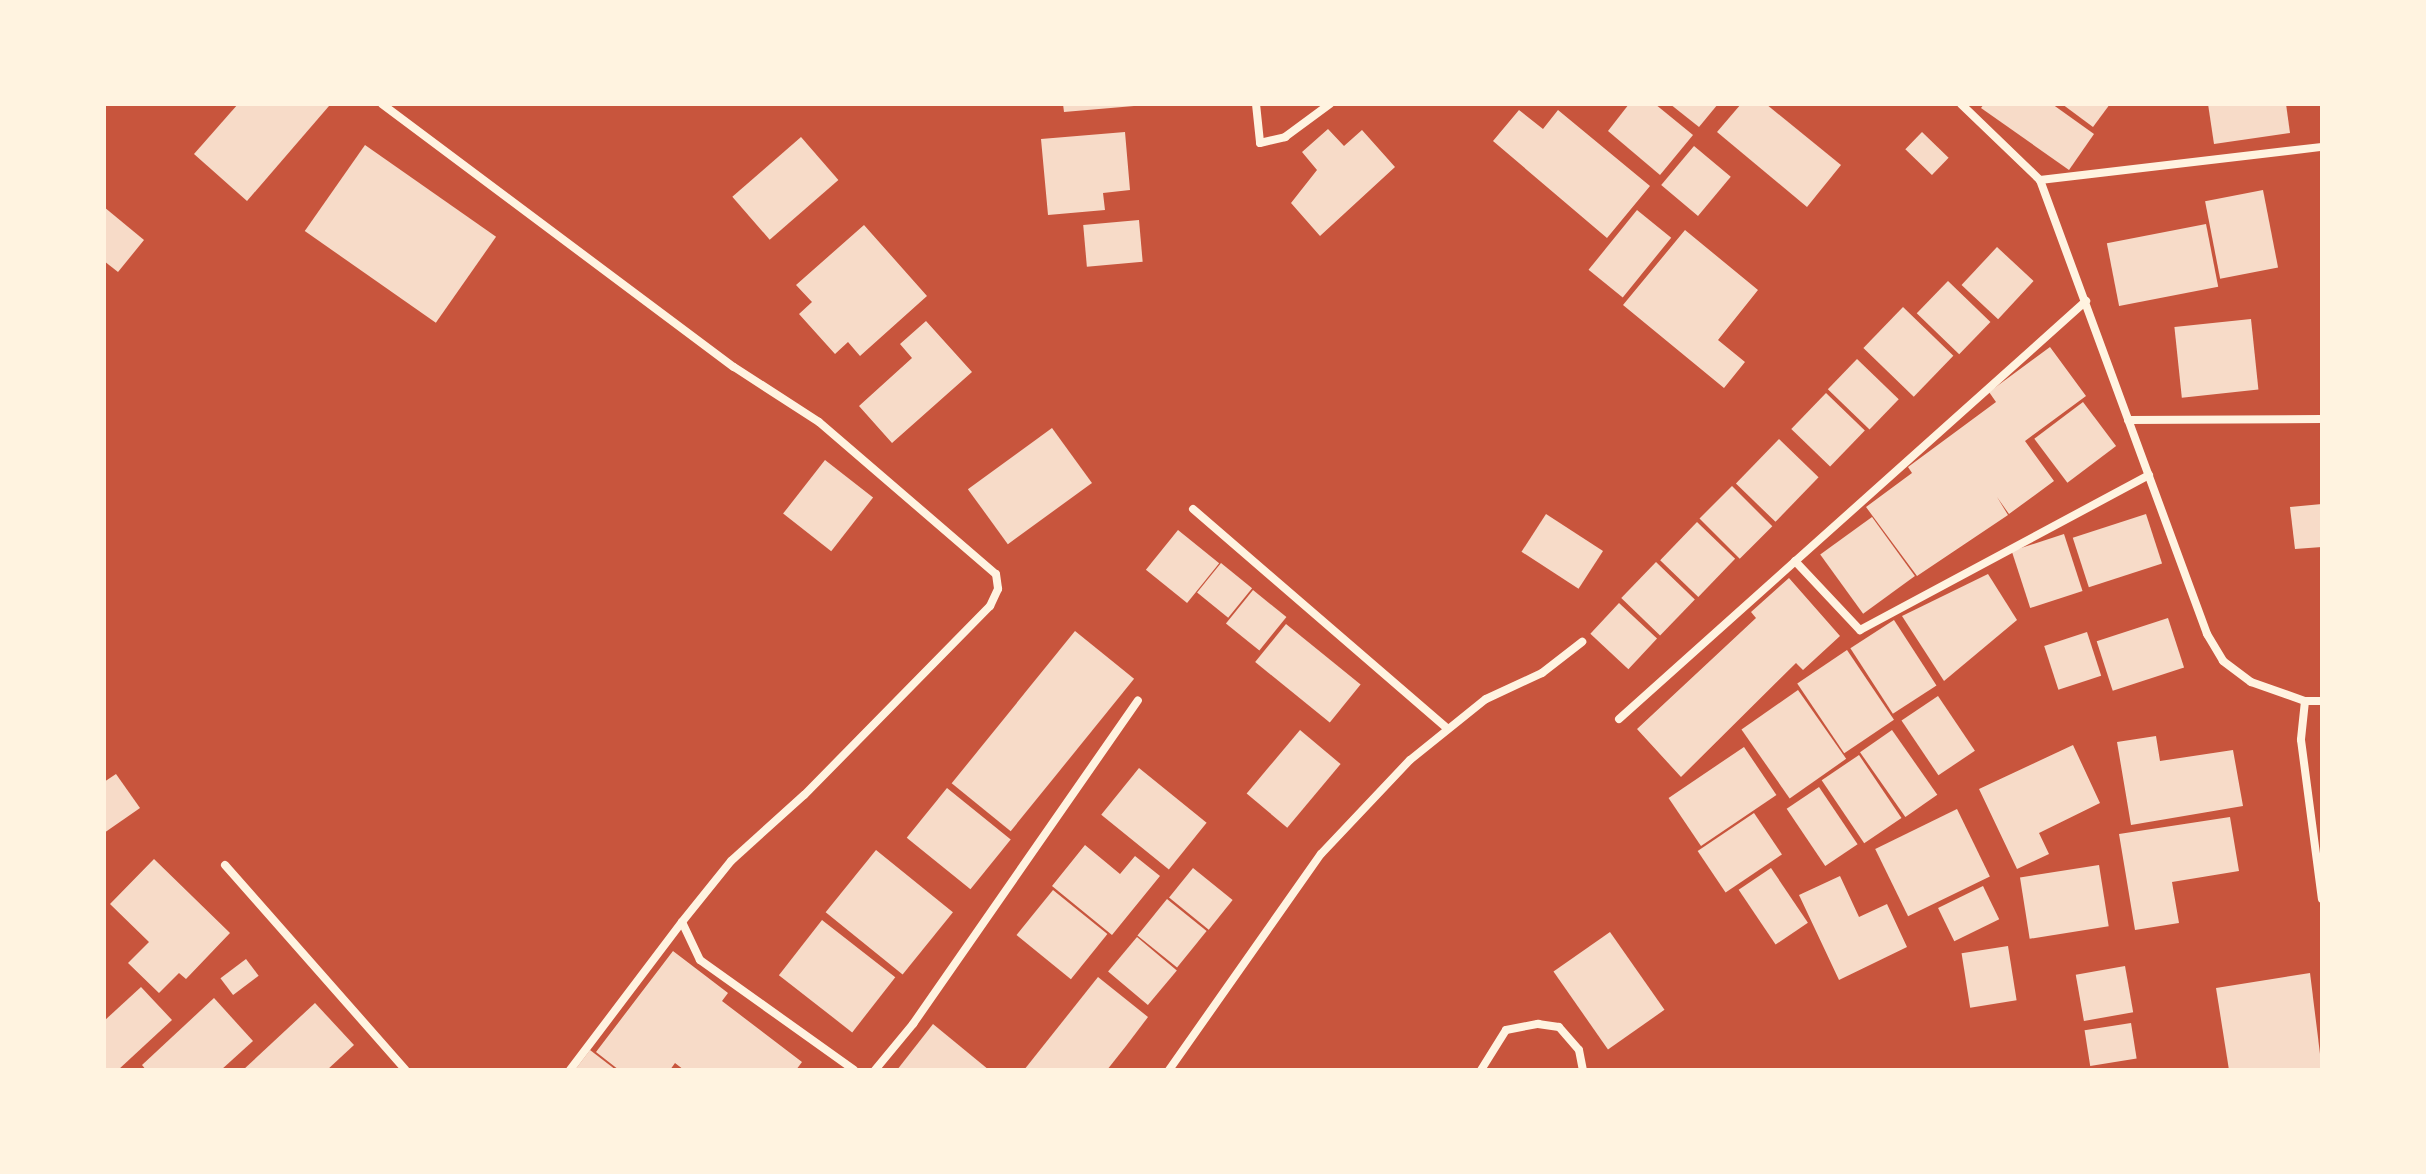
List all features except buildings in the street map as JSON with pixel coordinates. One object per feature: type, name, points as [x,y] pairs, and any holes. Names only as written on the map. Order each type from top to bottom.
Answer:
[{"type":"street","points":[[382,104],[697,340],[819,422],[996,574],[998,589],[990,606],[804,795],[731,861],[570,1070]]},
{"type":"street","points":[[1256,104],[1260,143],[1285,137],[1330,104]]},
{"type":"street","points":[[1961,104],[2040,180],[2207,634],[2223,661],[2251,682],[2305,701],[2322,701]]},
{"type":"street","points":[[2040,180],[2322,147]]},
{"type":"street","points":[[1619,719],[2086,301]]},
{"type":"street","points":[[2128,420],[2322,419]]},
{"type":"street","points":[[1795,561],[1860,630],[2149,475]]},
{"type":"street","points":[[1193,509],[1447,728]]},
{"type":"street","points":[[1169,1070],[1321,854],[1447,728],[1486,699],[1542,673],[1582,642]]},
{"type":"street","points":[[875,1070],[913,1024],[1138,700]]},
{"type":"street","points":[[2305,701],[2301,740],[2322,899]]},
{"type":"street","points":[[225,865],[406,1070]]},
{"type":"street","points":[[682,922],[700,960],[854,1070]]},
{"type":"street","points":[[1481,1070],[1506,1030],[1538,1024],[1559,1027],[1579,1050],[1583,1070]]}]
